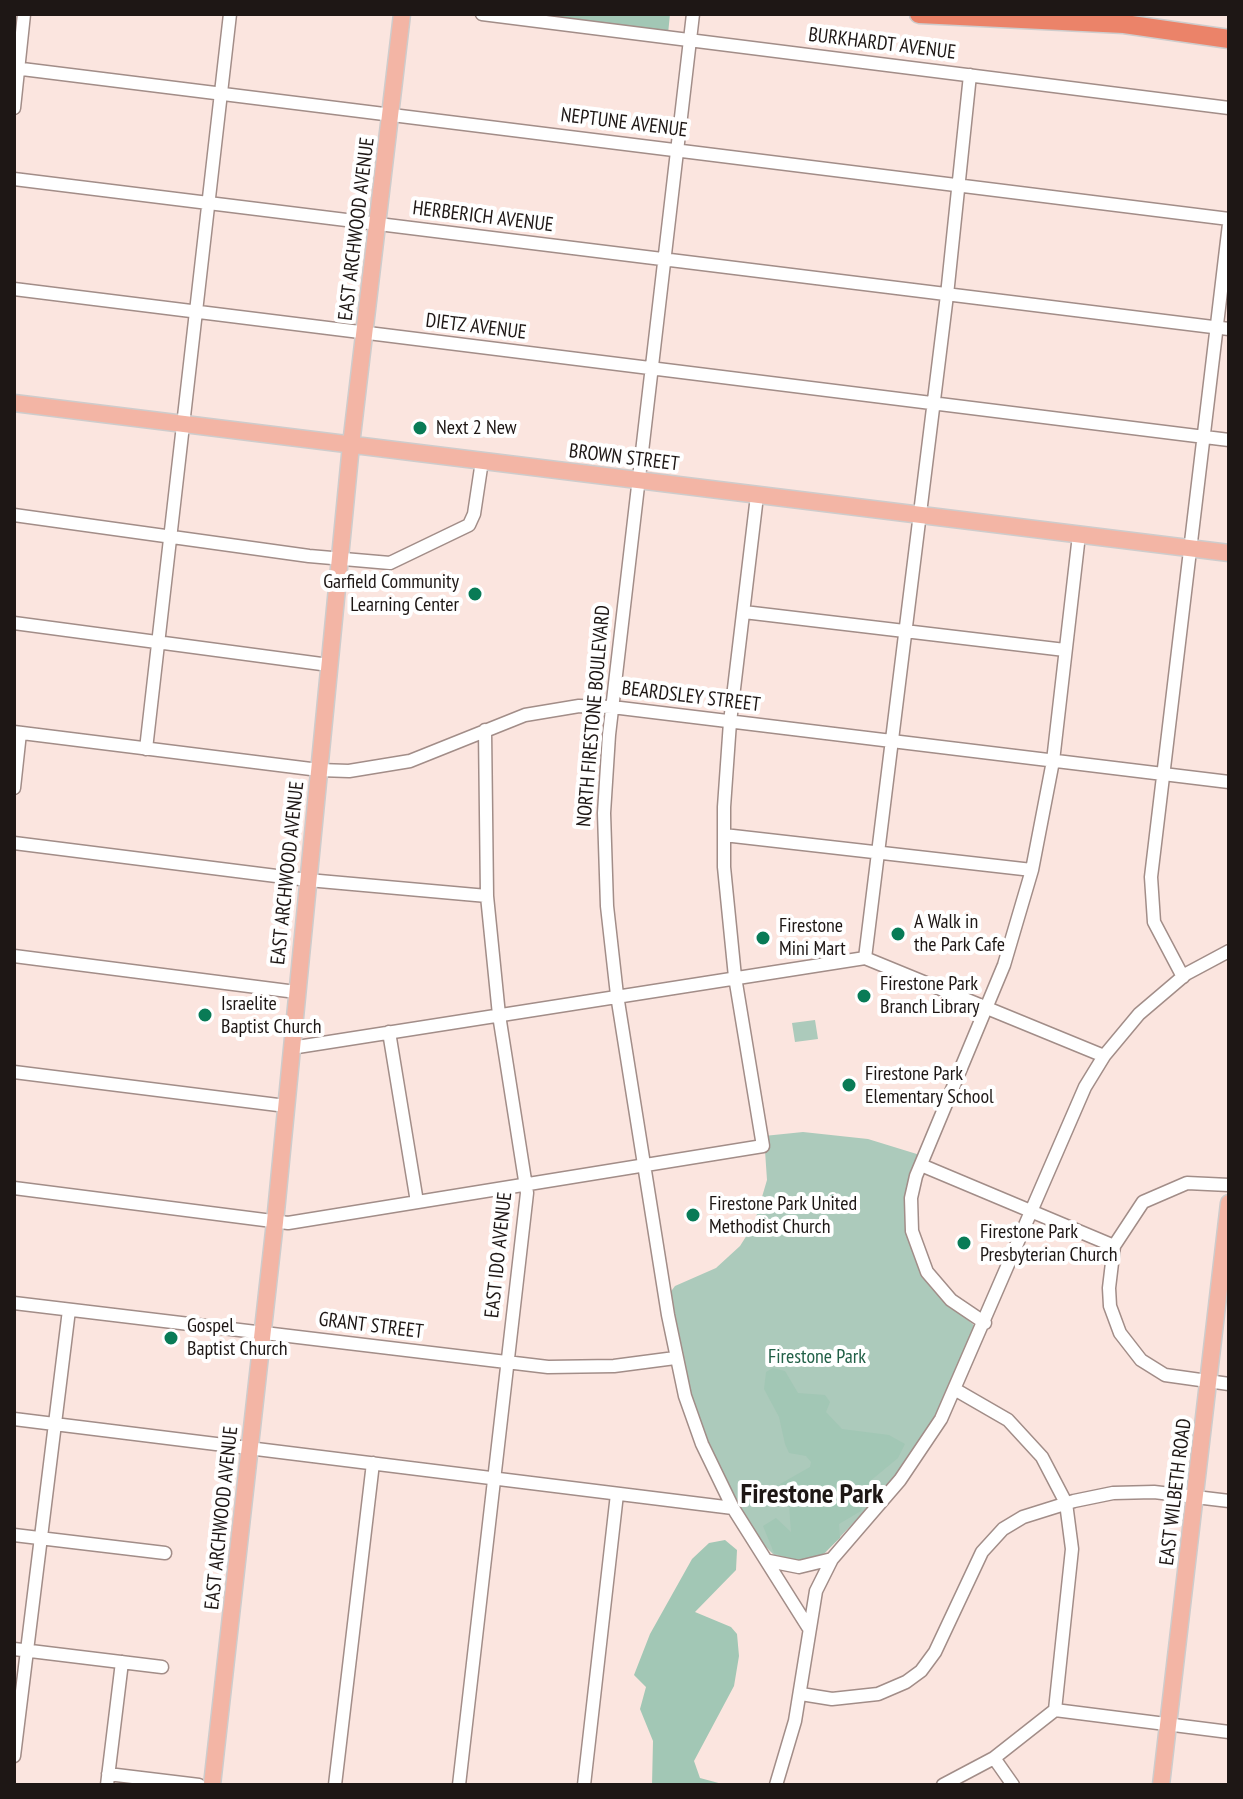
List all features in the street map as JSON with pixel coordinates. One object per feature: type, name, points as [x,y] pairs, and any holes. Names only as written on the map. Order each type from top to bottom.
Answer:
[{"type":"highway","points":[[919,14],[1124,24],[1229,39]]},
{"type":"main road","name":"EAST ARCHWOOD AVENUE","points":[[212,1785],[275,1222],[351,445],[402,14]]},
{"type":"main road","name":"BROWN STREET","points":[[14,403],[1229,553]]},
{"type":"main road","name":"EAST WILBETH ROAD","points":[[1161,1785],[1209,1382],[1224,1286],[1229,1203]]},
{"type":"street","points":[[14,108],[24,14]]},
{"type":"street","points":[[146,749],[186,424],[230,14]]},
{"type":"street","name":"BURKHARDT AVENUE","points":[[482,14],[1229,108]]},
{"type":"street","name":"NORTH FIRESTONE BOULEVARD","points":[[693,14],[612,707],[604,840],[608,919],[617,995],[675,1358],[694,1423],[733,1508],[808,1627]]},
{"type":"street","name":"NEPTUNE AVENUE","points":[[16,68],[958,184],[1229,221]]},
{"type":"street","points":[[865,958],[947,295],[970,75]]},
{"type":"street","name":"HERBERICH AVENUE","points":[[14,179],[1223,328]]},
{"type":"street","points":[[1183,977],[1160,937],[1150,897],[1203,437],[1223,328],[1229,221]]},
{"type":"street","name":"DIETZ AVENUE","points":[[14,289],[1229,440]]},
{"type":"street","points":[[14,515],[340,559],[401,561],[433,542],[460,533],[474,514],[482,461]]},
{"type":"street","points":[[14,1188],[288,1223],[763,1146],[735,977],[726,900],[724,835],[730,722],[757,496]]},
{"type":"street","points":[[985,1323],[939,1289],[920,1258],[910,1211],[914,1183],[988,1008],[1019,921],[1032,870],[1053,761],[1079,535]]},
{"type":"street","points":[[744,612],[1065,650]]},
{"type":"street","points":[[14,623],[329,665]]},
{"type":"street","name":"BEARDSLEY STREET","points":[[17,733],[319,770],[349,771],[396,765],[552,708],[612,707],[1229,782]]},
{"type":"street","name":"EAST IDO AVENUE","points":[[459,1785],[526,1184],[499,1015],[487,896],[485,730]]},
{"type":"street","points":[[14,788],[17,733]]},
{"type":"street","points":[[724,835],[1032,870]]},
{"type":"street","points":[[14,843],[308,880],[487,896]]},
{"type":"street","points":[[776,1785],[801,1694],[808,1627],[816,1591],[832,1559],[909,1468],[956,1390],[1076,1105],[1104,1056],[1139,1014],[1183,977],[1229,951]]},
{"type":"street","points":[[14,956],[296,992]]},
{"type":"street","points":[[291,1048],[865,958],[1104,1056]]},
{"type":"street","points":[[389,1032],[417,1202]]},
{"type":"street","points":[[14,1072],[286,1106]]},
{"type":"street","points":[[921,1165],[1114,1246]]},
{"type":"street","points":[[1229,1185],[1187,1183],[1150,1197],[1132,1215],[1114,1246],[1109,1273],[1110,1306],[1127,1346],[1141,1360],[1165,1375],[1229,1384]]},
{"type":"street","name":"GRANT STREET","points":[[14,1303],[508,1363],[587,1367],[675,1358]]},
{"type":"street","points":[[14,1756],[20,1650],[41,1539],[69,1310]]},
{"type":"street","points":[[956,1390],[997,1413],[1024,1435],[1042,1457],[1066,1503],[1071,1569],[1055,1710]]},
{"type":"street","points":[[14,1419],[733,1508]]},
{"type":"street","points":[[335,1785],[373,1463]]},
{"type":"street","points":[[801,1694],[845,1699],[878,1694],[906,1682],[921,1671],[935,1652],[975,1564],[991,1540],[1023,1517],[1066,1503],[1113,1493],[1141,1492],[1229,1501]]},
{"type":"street","points":[[584,1785],[617,1494]]},
{"type":"street","points":[[14,1535],[165,1553]]},
{"type":"street","points":[[769,1561],[799,1567],[832,1559]]},
{"type":"street","points":[[20,1650],[162,1667]]},
{"type":"street","points":[[122,1662],[108,1780],[199,1785]]},
{"type":"street","points":[[943,1785],[994,1758],[1055,1710],[1229,1732]]},
{"type":"street","points":[[994,1758],[1013,1785]]},
{"type":"green space","points":[[517,14],[670,14],[668,34]]},
{"type":"green space","points":[[815,1020],[818,1039],[795,1042],[792,1023]]},
{"type":"green space","name":"Firestone Park","points":[[803,1132],[868,1139],[920,1155],[906,1221],[910,1245],[931,1288],[976,1327],[943,1404],[892,1482],[825,1553],[800,1561],[774,1555],[762,1543],[733,1496],[703,1434],[690,1395],[669,1294],[675,1286],[716,1268],[740,1246],[754,1224],[767,1180],[764,1136]]},
{"type":"green space","points":[[773,1368],[785,1371],[798,1393],[825,1395],[830,1402],[826,1412],[842,1429],[889,1435],[905,1444],[898,1458],[869,1482],[861,1511],[839,1524],[840,1538],[822,1555],[810,1559],[793,1560],[774,1553],[763,1526],[776,1518],[791,1532],[789,1505],[779,1501],[780,1484],[810,1467],[811,1462],[806,1456],[789,1453],[785,1444],[779,1417],[764,1389],[766,1372]]},
{"type":"green space","points":[[725,1540],[737,1550],[736,1570],[695,1612],[731,1627],[737,1634],[739,1656],[734,1686],[694,1761],[700,1778],[726,1785],[652,1785],[653,1741],[640,1709],[646,1687],[634,1675],[650,1634],[692,1559],[709,1543]]},
{"type":"place","name":"Next 2 New","points":[[420,428]]},
{"type":"place","name":"Garfield Community Learning Center","points":[[475,594]]},
{"type":"place","name":"A Walk in the Park Cafe","points":[[898,934]]},
{"type":"place","name":"Firestone Mini Mart","points":[[763,938]]},
{"type":"place","name":"Firestone Park Branch Library","points":[[864,996]]},
{"type":"place","name":"Israelite Baptist Church","points":[[205,1015]]},
{"type":"place","name":"Firestone Park Elementary School","points":[[849,1085]]},
{"type":"place","name":"Firestone Park United Methodist Church","points":[[693,1215]]},
{"type":"place","name":"Firestone Park Presbyterian Church","points":[[964,1243]]},
{"type":"place","name":"Gospel Baptist Church","points":[[171,1338]]},
{"type":"district","name":"Firestone Park","points":[[812,1495]]}]
